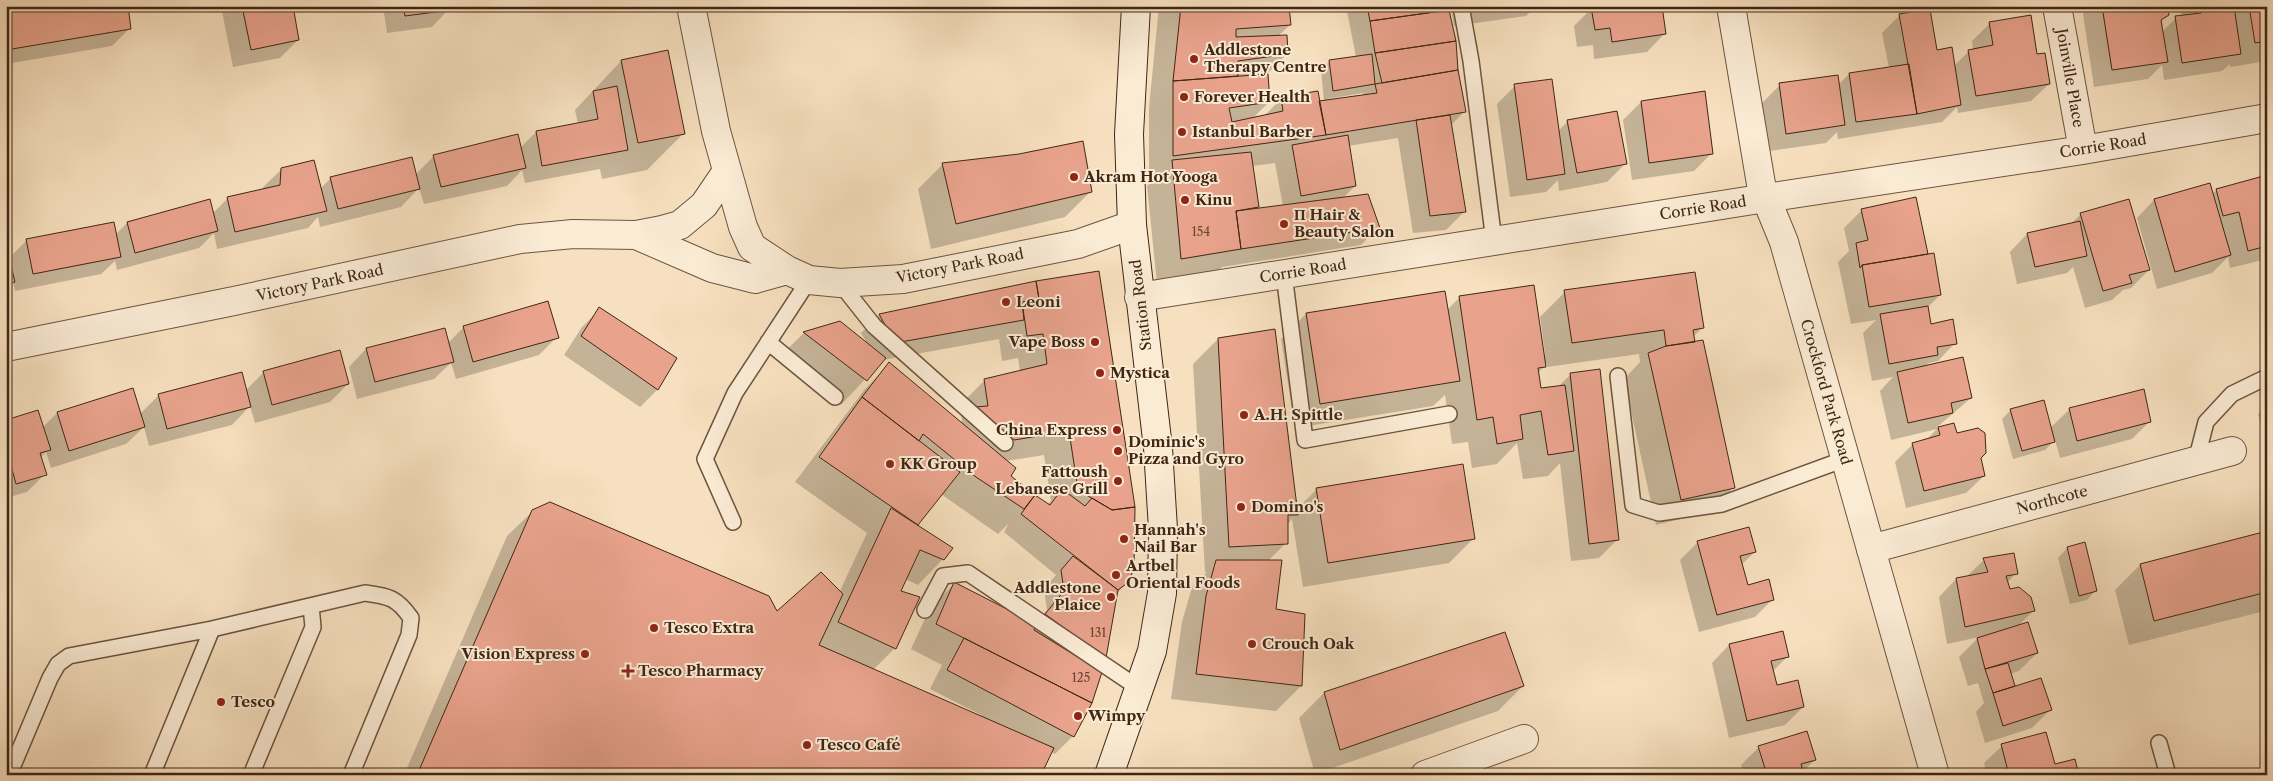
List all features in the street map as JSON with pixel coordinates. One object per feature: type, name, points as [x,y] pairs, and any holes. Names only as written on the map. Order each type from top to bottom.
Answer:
[{"type":"street","name":"Victory Park Road","points":[[692,6],[716,130],[743,227],[752,247],[798,275]]},
{"type":"street","name":"Station Road","points":[[1109,775],[1152,651],[1162,593],[1163,529],[1158,448],[1132,225],[1129,134],[1136,6]]},
{"type":"street","name":"Crockford Park Road","points":[[1731,6],[1761,184],[1784,242],[1935,775]]},
{"type":"street","name":"Joinville Place","points":[[2057,6],[2083,150]]},
{"type":"street","name":"Corrie Road","points":[[1139,297],[2083,150],[2267,118]]},
{"type":"street","name":"Victory Park Road","points":[[6,347],[234,302],[520,239],[574,234],[636,235],[680,225],[704,205],[727,171]]},
{"type":"street","name":"Victory Park Road","points":[[636,235],[712,268],[755,280],[798,275],[840,283],[904,279],[1078,244],[1132,225]]},
{"type":"street","name":"Northcote","points":[[1871,548],[2232,451]]},
{"type":"street","points":[[1425,775],[1524,739]]},
{"type":"lane","points":[[1461,6],[1471,61],[1494,241]]},
{"type":"lane","points":[[1284,274],[1305,440],[1449,414]]},
{"type":"lane","points":[[733,522],[704,459],[734,393],[768,342],[798,275]]},
{"type":"lane","points":[[840,283],[874,326],[1005,443]]},
{"type":"lane","points":[[768,342],[835,397]]},
{"type":"lane","points":[[1618,376],[1633,505],[1659,513],[1722,504],[1846,459]]},
{"type":"lane","points":[[2196,461],[2206,422],[2232,394],[2267,378]]},
{"type":"lane","points":[[925,610],[943,576],[968,573],[1140,688]]},
{"type":"lane","points":[[9,775],[50,678],[58,664],[69,656],[212,629],[365,593],[388,596],[403,606],[411,618],[409,635],[351,775]]},
{"type":"lane","points":[[251,775],[313,627],[311,606]]},
{"type":"lane","points":[[152,775],[212,629]]},
{"type":"lane","points":[[2159,743],[2168,775]]},
{"type":"building","points":[[6,6],[128,6],[131,29],[6,50]]},
{"type":"building","points":[[242,6],[293,6],[299,40],[251,50]]},
{"type":"building","points":[[403,6],[450,6],[451,10],[405,16]]},
{"type":"building","points":[[1181,6],[1289,6],[1291,25],[1236,29],[1236,37],[1287,35],[1288,54],[1238,61],[1238,76],[1173,81]]},
{"type":"building","points":[[1367,6],[1449,6],[1449,10],[1370,21]]},
{"type":"building","points":[[1662,6],[1666,34],[1612,42],[1610,28],[1595,30],[1591,7]]},
{"type":"building","points":[[2102,6],[2167,6],[2169,15],[2161,20],[2168,62],[2112,70]]},
{"type":"building","points":[[2200,6],[2234,6],[2241,54],[2182,63],[2175,16],[2201,13]]},
{"type":"building","points":[[2249,6],[2267,6],[2267,41],[2255,43]]},
{"type":"building","points":[[1930,9],[1937,50],[1952,47],[1961,105],[1917,114],[1899,14]]},
{"type":"building","points":[[1449,10],[1456,41],[1375,53],[1370,21]]},
{"type":"building","points":[[2031,15],[2037,54],[2045,53],[2050,84],[1976,96],[1968,50],[1993,45],[1989,22]]},
{"type":"building","points":[[1456,41],[1458,70],[1382,83],[1375,53]]},
{"type":"building","points":[[668,50],[685,134],[638,143],[621,60]]},
{"type":"building","points":[[1372,54],[1375,84],[1333,91],[1329,60]]},
{"type":"building","points":[[1909,64],[1917,114],[1856,122],[1849,73]]},
{"type":"building","points":[[1458,70],[1466,112],[1326,135],[1319,101],[1377,93],[1375,84]]},
{"type":"building","points":[[1268,74],[1270,102],[1229,108],[1232,122],[1283,111],[1281,97],[1318,91],[1326,135],[1173,156],[1173,81]]},
{"type":"building","points":[[1838,75],[1845,125],[1786,134],[1779,83]]},
{"type":"building","points":[[1552,79],[1565,174],[1527,180],[1514,84]]},
{"type":"building","points":[[617,86],[628,150],[542,166],[536,131],[598,119],[593,91]]},
{"type":"building","points":[[1705,91],[1713,154],[1649,163],[1641,101]]},
{"type":"building","points":[[1617,111],[1627,164],[1577,173],[1567,120]]},
{"type":"building","points":[[1450,115],[1466,212],[1430,216],[1416,120]]},
{"type":"building","points":[[518,134],[526,168],[441,187],[433,155]]},
{"type":"building","points":[[1348,135],[1356,186],[1301,196],[1292,145]]},
{"type":"building","points":[[1083,141],[1092,192],[956,224],[942,163],[1019,154]]},
{"type":"building","points":[[1251,152],[1259,207],[1236,211],[1241,249],[1181,259],[1172,160]]},
{"type":"building","points":[[412,157],[420,189],[338,209],[330,177]]},
{"type":"building","points":[[314,160],[327,211],[235,232],[227,197],[280,185],[281,168]]},
{"type":"building","points":[[2267,175],[2267,246],[2248,251],[2239,212],[2223,216],[2216,189]]},
{"type":"building","points":[[2210,183],[2231,255],[2175,272],[2154,199]]},
{"type":"building","points":[[1368,194],[1380,228],[1241,249],[1236,211]]},
{"type":"building","points":[[1916,197],[1928,254],[1862,265],[1860,268],[1856,243],[1868,240],[1861,209]]},
{"type":"building","points":[[210,199],[218,231],[135,253],[127,222]]},
{"type":"building","points":[[2129,199],[2150,270],[2129,275],[2132,283],[2103,291],[2080,213]]},
{"type":"building","points":[[2080,221],[2087,256],[2035,267],[2027,233]]},
{"type":"building","points":[[114,222],[121,257],[33,274],[26,239]]},
{"type":"building","points":[[6,245],[15,282],[6,284]]},
{"type":"building","points":[[1934,253],[1941,295],[1869,307],[1862,265]]},
{"type":"building","points":[[1099,271],[1135,507],[1112,510],[1078,490],[1069,431],[1014,440],[974,407],[988,406],[984,379],[1047,364],[1043,334],[1027,336],[1022,302],[1039,299],[1036,281]]},
{"type":"building","points":[[1695,272],[1704,328],[1693,330],[1695,342],[1666,346],[1664,330],[1572,343],[1564,290]]},
{"type":"building","points":[[1036,281],[1039,299],[1022,302],[1024,320],[895,343],[879,314]]},
{"type":"building","points":[[1534,285],[1546,367],[1538,368],[1541,388],[1565,385],[1574,451],[1548,455],[1541,411],[1520,415],[1523,439],[1497,444],[1493,417],[1477,420],[1459,296]]},
{"type":"building","points":[[1445,291],[1460,381],[1320,404],[1306,313]]},
{"type":"building","points":[[548,301],[559,338],[473,362],[463,326]]},
{"type":"building","points":[[1928,306],[1931,324],[1953,319],[1957,344],[1937,347],[1938,355],[1889,364],[1880,314]]},
{"type":"building","points":[[599,307],[677,358],[658,390],[581,336]]},
{"type":"building","points":[[840,321],[886,358],[867,381],[803,332]]},
{"type":"building","points":[[445,328],[454,362],[375,382],[366,348]]},
{"type":"building","points":[[1275,329],[1298,515],[1288,515],[1288,544],[1229,547],[1218,338]]},
{"type":"building","points":[[1703,340],[1735,488],[1681,500],[1648,353],[1666,346]]},
{"type":"building","points":[[340,350],[349,384],[272,405],[263,371]]},
{"type":"building","points":[[1963,357],[1972,398],[1951,403],[1953,413],[1908,423],[1897,372]]},
{"type":"building","points":[[889,362],[1016,468],[1011,476],[1035,495],[1024,509],[976,477],[923,434],[919,441],[862,397]]},
{"type":"building","points":[[1600,369],[1619,540],[1589,544],[1570,373]]},
{"type":"building","points":[[242,372],[251,407],[167,429],[158,394]]},
{"type":"building","points":[[133,388],[145,427],[69,451],[57,412]]},
{"type":"building","points":[[2144,389],[2151,422],[2077,441],[2069,408]]},
{"type":"building","name":"KK Group","points":[[862,397],[960,472],[918,525],[819,457]]},
{"type":"building","points":[[2044,400],[2055,442],[2022,451],[2010,409]]},
{"type":"building","points":[[38,410],[51,450],[40,453],[47,475],[16,484],[9,458],[6,459],[6,420]]},
{"type":"building","points":[[1954,423],[1957,433],[1978,428],[1985,433],[1986,453],[1981,458],[1985,476],[1924,491],[1912,443],[1940,435],[1938,427]]},
{"type":"building","points":[[1463,464],[1475,539],[1328,563],[1316,488]]},
{"type":"building","points":[[1062,489],[1085,506],[1092,498],[1112,510],[1135,507],[1134,565],[1130,581],[1118,590],[1021,514],[1035,495],[1050,505]]},
{"type":"building","name":"Tesco Extra","points":[[550,502],[769,596],[777,611],[821,572],[843,594],[819,645],[1054,748],[1041,775],[417,775],[532,510]]},
{"type":"building","points":[[891,508],[953,548],[944,560],[920,550],[901,591],[920,597],[896,649],[838,622]]},
{"type":"building","points":[[1749,527],[1756,552],[1740,556],[1748,585],[1769,579],[1774,600],[1717,615],[1697,541]]},
{"type":"building","points":[[2267,531],[2267,592],[2154,621],[2140,564]]},
{"type":"building","points":[[2085,542],[2097,591],[2079,596],[2067,547]]},
{"type":"building","points":[[2014,553],[2018,574],[2006,576],[2010,589],[2019,587],[2031,597],[2035,611],[1965,627],[1956,578],[1988,572],[1983,558]]},
{"type":"building","points":[[1073,556],[1118,590],[1106,658],[1045,614],[1064,591],[1061,570]]},
{"type":"building","name":"Crouch Oak","points":[[1216,560],[1282,560],[1276,609],[1305,614],[1302,686],[1196,674],[1206,596]]},
{"type":"building","points":[[954,582],[1036,624],[1034,630],[1102,672],[1092,703],[936,624]]},
{"type":"building","points":[[2028,622],[2038,653],[1985,669],[1977,638]]},
{"type":"building","points":[[1783,631],[1789,657],[1771,661],[1777,685],[1798,680],[1804,707],[1747,721],[1729,644]]},
{"type":"building","points":[[1505,632],[1524,686],[1340,750],[1324,692]]},
{"type":"building","points":[[964,638],[1092,703],[1074,737],[947,670]]},
{"type":"building","points":[[2008,663],[2015,686],[1993,693],[1985,669]]},
{"type":"building","points":[[2041,678],[2052,710],[2003,726],[1993,693]]},
{"type":"building","points":[[1807,731],[1816,760],[1801,764],[1804,775],[1767,775],[1758,746]]},
{"type":"building","points":[[2046,732],[2055,764],[2075,759],[2079,775],[2009,775],[2001,744]]},
{"type":"place","name":"Addlestone Therapy Centre","points":[[1194,59]]},
{"type":"place","name":"Forever Health","points":[[1184,97]]},
{"type":"place","name":"Istanbul Barber","points":[[1182,132]]},
{"type":"place","name":"Akram Hot Yooga","points":[[1074,177]]},
{"type":"place","name":"Kinu","points":[[1185,200]]},
{"type":"place","name":"Π Hair & Beauty Salon","points":[[1284,224]]},
{"type":"place","name":"Leoni","points":[[1006,302]]},
{"type":"place","name":"Vape Boss","points":[[1095,342]]},
{"type":"place","name":"Mystica","points":[[1100,373]]},
{"type":"place","name":"A.H. Spittle","points":[[1244,415]]},
{"type":"place","name":"China Express","points":[[1117,430]]},
{"type":"place","name":"Dominic's Pizza and Gyro","points":[[1118,451]]},
{"type":"place","name":"KK Group","points":[[890,464]]},
{"type":"place","name":"Fattoush Lebanese Grill","points":[[1118,481]]},
{"type":"place","name":"Domino's","points":[[1241,507]]},
{"type":"place","name":"Hannah's Nail Bar","points":[[1124,539]]},
{"type":"place","name":"Artbel Oriental Foods","points":[[1116,575]]},
{"type":"place","name":"Addlestone Plaice","points":[[1111,597]]},
{"type":"place","name":"Tesco Extra","points":[[654,628]]},
{"type":"place","name":"Crouch Oak","points":[[1252,644]]},
{"type":"place","name":"Vision Express","points":[[585,654]]},
{"type":"place","name":"Tesco Pharmacy","points":[[628,671]]},
{"type":"place","name":"Tesco","points":[[221,702]]},
{"type":"place","name":"Wimpy","points":[[1078,716]]},
{"type":"place","name":"Tesco Café","points":[[807,745]]}]
